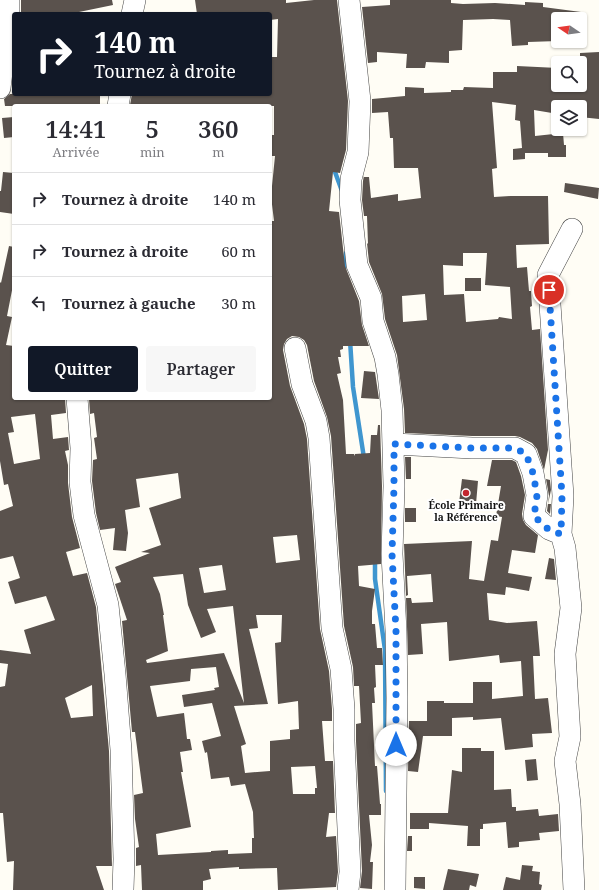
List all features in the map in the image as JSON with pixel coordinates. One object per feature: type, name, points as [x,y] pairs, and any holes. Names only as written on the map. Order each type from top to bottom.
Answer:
[{"type":"street","points":[[0,88],[9,17],[9,0]]},
{"type":"street","points":[[132,12],[134,0]]},
{"type":"street","points":[[349,0],[360,101],[358,152],[351,179],[350,200],[357,265],[371,298],[373,321],[382,345],[388,374],[394,444],[392,554],[396,631],[395,890]]},
{"type":"street","points":[[572,229],[548,276],[562,496],[561,534],[565,548],[571,608],[565,654],[570,737],[565,760],[570,804],[574,890]]},
{"type":"street","points":[[295,348],[302,384],[316,421],[319,438],[332,628],[341,669],[344,709],[350,872],[348,890]]},
{"type":"street","points":[[77,400],[81,448],[80,482],[84,515],[108,604],[115,674],[121,750],[124,859],[123,890]]},
{"type":"street","points":[[394,444],[472,448],[515,448],[526,454],[533,473],[537,495],[534,516],[549,530],[561,534]]},
{"type":"building","points":[[21,0],[112,0],[113,5],[79,12],[21,12]]},
{"type":"building","points":[[195,0],[286,0],[286,3],[314,0],[337,0],[348,101],[346,150],[340,173],[333,172],[329,211],[339,212],[345,266],[359,301],[362,325],[369,346],[343,346],[343,349],[340,350],[341,357],[338,357],[341,373],[337,374],[343,400],[346,454],[354,454],[355,456],[355,454],[370,453],[371,435],[377,435],[378,425],[380,425],[382,486],[381,564],[358,566],[359,586],[375,589],[372,624],[375,624],[377,648],[382,648],[383,665],[375,665],[375,703],[372,703],[375,766],[377,766],[381,815],[369,815],[372,845],[370,862],[373,862],[372,889],[360,888],[362,871],[356,741],[356,724],[361,723],[359,686],[354,686],[353,667],[344,626],[331,436],[327,417],[314,381],[307,345],[304,340],[299,337],[292,336],[287,339],[283,350],[290,386],[304,424],[307,439],[320,629],[329,671],[332,721],[322,721],[325,761],[333,761],[335,813],[329,813],[326,837],[336,836],[338,872],[336,887],[278,890],[277,868],[239,869],[239,867],[209,869],[211,879],[203,881],[203,890],[142,890],[141,865],[136,866],[136,848],[139,847],[135,819],[134,795],[143,793],[135,732],[132,732],[122,621],[127,620],[115,584],[121,582],[115,567],[150,553],[141,552],[161,545],[149,508],[181,498],[178,473],[136,479],[140,507],[125,510],[128,533],[126,551],[113,550],[115,528],[100,530],[96,513],[92,481],[93,460],[97,459],[94,438],[97,437],[94,413],[90,414],[89,400],[272,400],[272,221],[274,221],[272,186],[275,156],[272,156],[274,106],[272,106],[272,104],[130,104],[132,96],[272,96],[272,57],[277,57],[278,19],[272,20],[272,12],[197,12]],"holes":[[[297,535],[300,560],[276,563],[273,537]],[[222,565],[226,590],[204,593],[199,568]],[[183,574],[188,605],[201,638],[216,632],[207,609],[233,606],[244,703],[224,653],[147,663],[146,660],[168,651],[160,594],[153,577]],[[256,615],[282,615],[281,642],[275,643],[278,704],[298,701],[299,729],[290,730],[290,739],[270,741],[270,771],[245,773],[241,746],[246,744],[234,706],[268,704],[249,629],[258,628]],[[216,667],[219,687],[214,688],[215,690],[182,695],[184,707],[212,703],[221,736],[202,741],[205,753],[207,752],[211,779],[229,777],[231,786],[245,784],[253,812],[254,838],[252,838],[252,853],[228,854],[228,850],[158,855],[156,834],[191,827],[181,772],[183,772],[180,752],[192,750],[190,739],[187,739],[184,713],[157,717],[150,686],[190,681],[191,669]],[[315,766],[317,788],[315,788],[315,794],[293,794],[291,767]]]},
{"type":"building","points":[[390,0],[451,0],[451,3],[463,4],[495,3],[525,5],[525,2],[543,3],[543,7],[581,12],[551,12],[551,41],[528,42],[528,45],[512,46],[510,20],[463,20],[462,50],[449,51],[449,63],[426,62],[425,68],[406,68],[407,54],[377,52],[377,62],[368,63],[362,7],[390,5]]},
{"type":"building","points":[[599,52],[599,119],[587,118],[587,100],[551,100],[551,113],[534,110],[535,136],[551,134],[551,136],[563,136],[564,145],[566,145],[566,157],[548,157],[548,153],[525,153],[525,159],[513,160],[513,149],[522,148],[520,121],[515,120],[516,105],[492,102],[497,168],[492,169],[494,197],[548,196],[549,244],[516,245],[517,268],[527,267],[529,291],[531,291],[532,306],[530,307],[532,330],[540,329],[548,450],[544,470],[537,449],[532,443],[520,437],[405,433],[404,409],[397,355],[385,319],[382,294],[369,262],[367,216],[364,216],[362,200],[364,175],[364,177],[369,177],[371,198],[398,194],[398,201],[421,198],[418,168],[394,168],[393,138],[390,138],[388,112],[372,113],[372,99],[405,96],[405,87],[424,88],[424,93],[451,92],[451,90],[463,90],[464,87],[493,88],[493,72],[517,72],[517,66],[551,68],[551,92],[587,92],[587,56],[580,56],[580,53]],"holes":[[[463,253],[487,253],[485,285],[510,287],[512,319],[499,317],[498,319],[466,322],[464,294],[444,295],[443,265],[463,266]],[[425,294],[427,320],[403,322],[402,296]]]},
{"type":"building","points":[[10,94],[12,94],[12,96],[100,96],[100,104],[12,104],[12,106],[5,106],[4,99]]},
{"type":"building","points":[[12,117],[12,137],[4,138],[2,118]]},
{"type":"building","points":[[3,172],[12,173],[12,214],[0,212]]},
{"type":"building","points":[[565,183],[599,188],[598,199],[564,192]]},
{"type":"building","points":[[9,246],[12,247],[12,290],[7,316],[12,317],[6,345],[12,346],[12,400],[65,400],[66,413],[51,415],[53,439],[68,437],[69,450],[65,451],[68,465],[68,483],[72,517],[80,548],[66,552],[73,576],[87,573],[96,607],[109,751],[112,866],[96,866],[104,890],[13,890],[14,861],[7,862],[3,813],[0,813],[0,687],[5,686],[8,664],[0,663],[0,650],[31,654],[24,630],[55,620],[46,596],[15,604],[8,582],[20,578],[13,556],[0,559],[0,511],[13,506],[8,484],[4,485],[0,461],[0,282],[1,283]],"holes":[[[35,414],[40,459],[14,464],[8,433],[14,432],[11,417]],[[92,685],[93,716],[71,718],[65,698]]]},
{"type":"building","points":[[465,278],[481,278],[481,291],[465,291]]},
{"type":"building","points":[[364,371],[375,372],[379,399],[361,398]]},
{"type":"building","points":[[405,457],[411,457],[411,479],[406,479]]},
{"type":"building","points":[[492,460],[512,460],[516,462],[525,495],[522,514],[523,520],[526,525],[538,535],[535,553],[512,550],[508,573],[532,577],[529,591],[506,587],[505,595],[487,593],[489,620],[507,623],[537,621],[540,656],[533,656],[535,699],[548,698],[552,733],[532,734],[533,747],[505,750],[501,718],[473,720],[473,717],[452,718],[452,736],[423,736],[418,772],[408,771],[409,721],[427,721],[427,701],[444,701],[444,703],[473,703],[473,682],[492,682],[492,699],[523,696],[521,661],[500,663],[499,655],[449,661],[447,622],[421,624],[423,654],[408,655],[406,598],[411,598],[412,603],[433,602],[431,574],[407,576],[408,595],[406,596],[404,544],[472,541],[469,579],[484,581],[491,540],[498,541],[502,517],[496,516],[501,486],[487,486]]},
{"type":"building","points":[[462,479],[478,481],[476,504],[459,503]]},
{"type":"building","points":[[546,479],[550,480],[551,490],[548,504],[551,504],[550,514],[547,511],[549,496]]},
{"type":"building","points":[[405,508],[416,508],[416,522],[405,522]]},
{"type":"building","points":[[549,558],[554,559],[556,580],[545,579]]},
{"type":"building","points":[[462,748],[481,748],[481,751],[494,751],[494,790],[511,789],[512,807],[516,807],[516,811],[538,809],[539,816],[558,814],[559,831],[539,833],[540,840],[519,842],[519,847],[508,848],[506,822],[483,824],[483,829],[480,829],[480,846],[467,846],[468,826],[429,823],[429,829],[410,829],[410,813],[448,813],[452,770],[462,772]]},
{"type":"building","points":[[536,759],[538,780],[527,781],[525,760]]},
{"type":"building","points":[[408,836],[412,836],[412,851],[407,851]]},
{"type":"building","points":[[522,865],[533,866],[532,871],[540,872],[539,884],[542,885],[541,890],[503,890],[506,877],[520,880]]},
{"type":"building","points":[[448,869],[479,874],[476,887],[470,885],[469,890],[443,890]]},
{"type":"building","points":[[414,877],[425,877],[425,889],[414,888]]},
{"type":"waterway","points":[[336,168],[335,172],[342,191]]},
{"type":"waterway","points":[[344,269],[346,253]]},
{"type":"waterway","points":[[350,340],[353,387],[364,458]]},
{"type":"waterway","points":[[375,559],[375,579],[385,650],[386,791]]},
{"type":"place","name":"École Primaire la Référence","points":[[466,493]]},
{"type":"route","points":[[396,745],[396,631],[392,554],[394,522],[394,444],[472,448],[515,448],[526,454],[533,473],[537,495],[534,516],[549,530],[561,534],[562,496],[549,290]]}]
